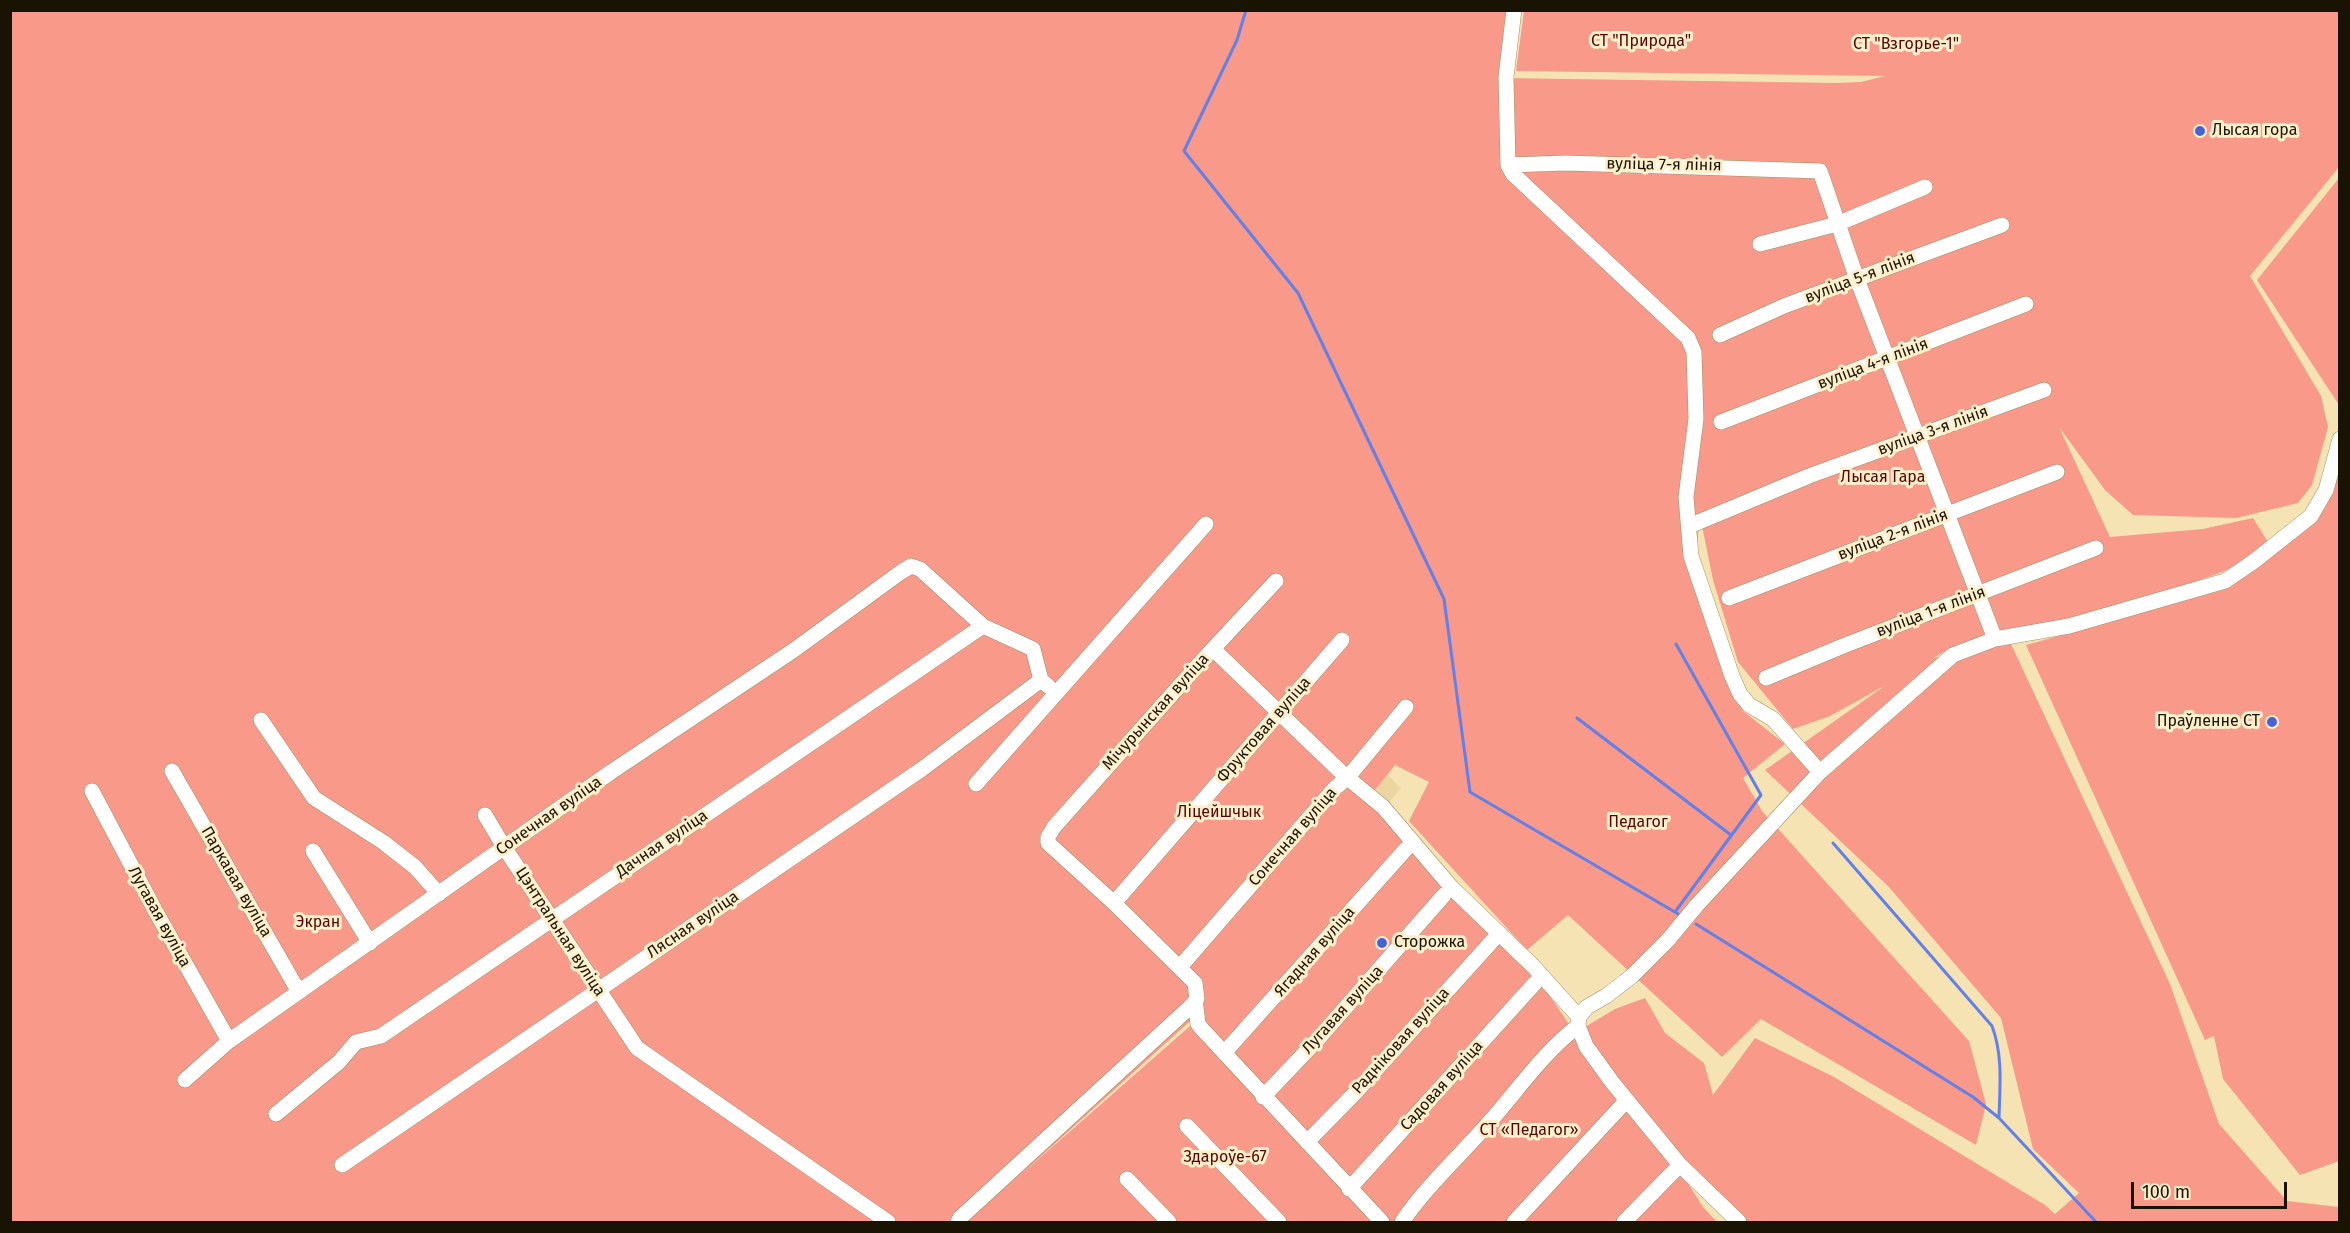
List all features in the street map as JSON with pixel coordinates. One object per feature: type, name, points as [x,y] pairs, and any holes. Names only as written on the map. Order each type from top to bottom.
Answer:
[{"type":"street","points":[[1514,10],[1506,77],[1508,165],[1513,174],[1688,338],[1694,352],[1696,419],[1686,497],[1692,556],[1740,694],[1749,705],[1773,719],[1820,772]]},
{"type":"street","name":"вуліца 7-я лінія","points":[[1508,165],[1566,163],[1820,171],[1837,224]]},
{"type":"street","points":[[1760,244],[1837,224],[1925,187]]},
{"type":"street","points":[[1837,224],[1995,639]]},
{"type":"street","name":"вуліца 5-я лінія","points":[[1720,335],[1784,306],[2002,225]]},
{"type":"street","name":"вуліца 4-я лінія","points":[[1720,422],[2026,304]]},
{"type":"street","name":"вуліца 3-я лінія","points":[[1689,526],[1809,476],[2044,390]]},
{"type":"street","points":[[1402,1222],[1431,1185],[1579,1021],[1587,1007],[1632,976],[1668,940],[1697,904],[1820,772],[1953,655],[1995,639],[2068,626],[2225,580],[2253,562],[2311,516],[2326,490],[2340,439]]},
{"type":"street","name":"вуліца 2-я лінія","points":[[1729,598],[2057,472]]},
{"type":"street","points":[[976,784],[1206,524]]},
{"type":"street","name":"вуліца 1-я лінія","points":[[1766,678],[2096,548]]},
{"type":"street","name":"Сонечная вуліца","points":[[185,1080],[230,1041],[299,992],[504,847],[794,650],[911,566],[920,569],[983,626]]},
{"type":"street","name":"Мічурынская вуліца","points":[[1114,903],[1052,848],[1048,843],[1048,837],[1054,827],[1276,581]]},
{"type":"street","points":[[983,626],[1034,649],[1041,680],[1057,693]]},
{"type":"street","name":"Дачная вуліца","points":[[276,1114],[339,1062],[356,1042],[381,1036],[983,626]]},
{"type":"street","name":"Фруктовая вуліца","points":[[1114,903],[1342,640]]},
{"type":"street","points":[[1213,649],[1279,713],[1383,807],[1452,888],[1533,966],[1579,1021],[1596,1062],[1680,1165],[1739,1222]]},
{"type":"street","name":"Лясная вуліца","points":[[342,1165],[922,769],[1041,680]]},
{"type":"street","name":"Сонечная вуліца","points":[[1180,968],[1334,789],[1348,777],[1406,707]]},
{"type":"street","points":[[261,720],[314,798],[383,842],[407,861],[439,894]]},
{"type":"street","name":"Паркавая вуліца","points":[[172,771],[299,992]]},
{"type":"street","name":"Лугавая вуліца","points":[[92,791],[156,912],[230,1041]]},
{"type":"street","name":"Цэнтральная вуліца","points":[[485,815],[637,1048],[888,1222]]},
{"type":"street","name":"Ягадная вуліца","points":[[1224,1053],[1406,849]]},
{"type":"street","points":[[313,851],[370,943]]},
{"type":"street","name":"Лугавая вуліца","points":[[1263,1097],[1318,1039],[1444,895]]},
{"type":"street","points":[[958,1222],[1197,999],[1195,983],[1114,903]]},
{"type":"street","name":"Радніковая вуліца","points":[[1307,1142],[1494,939]]},
{"type":"street","name":"Садовая вуліца","points":[[1349,1189],[1535,983]]},
{"type":"street","points":[[1190,1007],[1196,1007],[1198,1023],[1263,1097],[1382,1222]]},
{"type":"street","points":[[1514,1222],[1627,1100]]},
{"type":"street","points":[[1187,1126],[1279,1222]]},
{"type":"street","points":[[1624,1222],[1680,1165]]},
{"type":"street","points":[[1127,1179],[1169,1222]]},
{"type":"shaded area","points":[[1387,775],[1401,788],[1388,804],[1375,789]]},
{"type":"green space","points":[[1507,10],[1501,78],[1838,83],[1861,82],[1885,76],[1516,71],[1524,11],[2339,11],[2339,167],[2250,276],[2321,396],[2328,427],[2312,485],[2298,503],[2236,518],[2133,515],[2105,490],[2059,427],[2110,537],[2203,529],[2253,518],[2268,542],[2238,566],[2143,601],[1986,637],[1933,658],[2011,644],[2170,984],[2219,1124],[2287,1201],[2339,1207],[2339,1222],[1741,1222],[1681,1172],[1703,1207],[1717,1222],[11,1222],[10,11]],"holes":[[[1700,516],[1713,580],[1738,662],[1793,729],[1830,716],[1886,685],[1765,770],[1888,886],[2001,1018],[2033,1149],[2079,1193],[2055,1214],[2045,1205],[1834,1077],[1755,1038],[1713,1095],[1704,1063],[1665,1033],[1645,998],[1615,1009],[1585,1027],[1620,1099],[1541,983],[1348,1194],[1540,983],[1375,790],[1395,765],[1429,782],[1409,821],[1527,950],[1568,915],[1722,1057],[1761,1019],[1976,1145],[1986,1104],[1969,1041],[1762,811],[1743,778],[1785,744],[1743,711],[1694,572]],[[1198,1019],[1017,1178],[1188,1023]]]},
{"type":"green space","points":[[2339,178],[2339,405],[2257,280]]},
{"type":"green space","points":[[2339,470],[2339,1161],[2300,1175],[2223,1079],[2214,1036],[2205,1040],[2026,645],[2223,590],[2232,585],[2306,530],[2326,502]]},
{"type":"waterway","points":[[1246,10],[1237,40],[1184,151],[1298,293],[1444,599],[1470,792],[1680,915]]},
{"type":"waterway","points":[[1675,912],[1761,795],[1676,644]]},
{"type":"waterway","points":[[1577,718],[1731,835]]},
{"type":"waterway","points":[[1833,843],[1992,1026],[1999,1059],[1999,1117]]},
{"type":"waterway","points":[[1696,924],[1973,1097],[1999,1118],[2096,1222]]},
{"type":"place","name":"Лысая гора","points":[[2200,131]]},
{"type":"place","name":"Праўленне СТ","points":[[2272,722]]},
{"type":"place","name":"Сторожка","points":[[1382,943]]},
{"type":"park label","name":"СТ \"Природа\"","points":[[1641,42]]},
{"type":"park label","name":"СТ \"Взгорье-1\"","points":[[1906,45]]},
{"type":"park label","name":"Лысая Гара","points":[[1883,478]]},
{"type":"park label","name":"Ліцейшчык","points":[[1219,813]]},
{"type":"park label","name":"Педагог","points":[[1638,823]]},
{"type":"park label","name":"Экран","points":[[318,923]]},
{"type":"park label","name":"СТ «Педагог»","points":[[1529,1131]]},
{"type":"park label","name":"Здароўе-67","points":[[1225,1158]]}]
